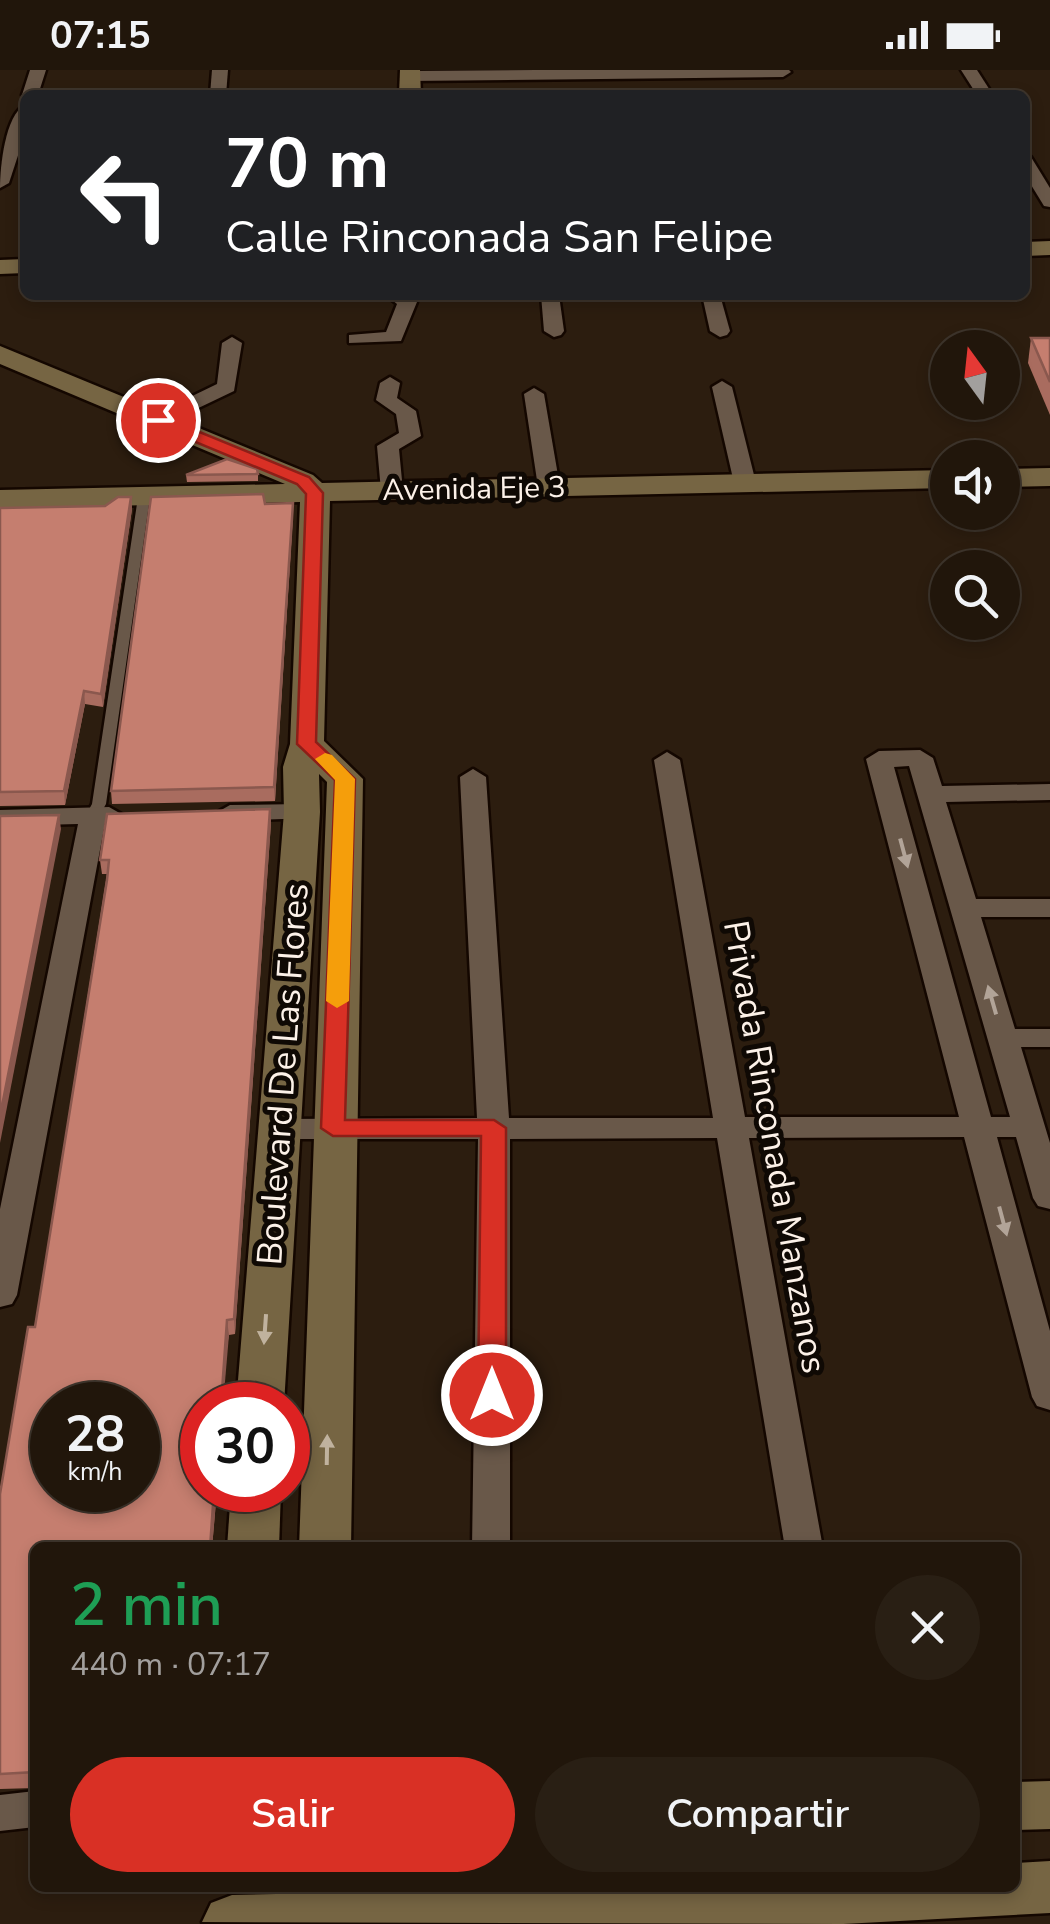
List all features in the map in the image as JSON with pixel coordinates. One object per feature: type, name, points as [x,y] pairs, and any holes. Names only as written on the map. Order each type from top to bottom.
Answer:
[{"type":"street","points":[[410,80],[599,74],[785,75]]},
{"type":"street","points":[[599,74],[603,90]]},
{"type":"street","points":[[0,183],[20,125]]},
{"type":"street","points":[[1030,169],[1050,202]]},
{"type":"street","points":[[356,339],[394,337],[406,302],[403,300]]},
{"type":"street","points":[[551,300],[554,331]]},
{"type":"street","points":[[712,300],[720,331]]},
{"type":"street","points":[[158,420],[227,387],[232,343]]},
{"type":"street","points":[[0,354],[303,481],[315,493]]},
{"type":"street","points":[[390,383],[386,400],[406,411],[410,436],[388,446],[392,491]]},
{"type":"street","points":[[722,387],[745,483]]},
{"type":"street","points":[[534,394],[549,488]]},
{"type":"street","points":[[1020,478],[1050,477]]},
{"type":"street","name":"Avenida Eje 3","points":[[0,499],[930,479]]},
{"type":"street","name":"Boulevard De Las Flores","points":[[262,1382],[302,812],[315,493]]},
{"type":"street","name":"Boulevard De Las Flores","points":[[306,744],[345,779],[325,1542]]},
{"type":"street","points":[[1050,1196],[920,758],[878,759],[1050,1397]]},
{"type":"street","name":"Privada Rinconada Manzanos","points":[[667,760],[803,1542]]},
{"type":"street","points":[[473,777],[494,1128],[491,1542]]},
{"type":"street","points":[[932,794],[1050,792]]},
{"type":"street","points":[[207,813],[302,812]]},
{"type":"street","points":[[0,818],[130,814]]},
{"type":"street","points":[[0,1295],[92,815]]},
{"type":"street","points":[[965,908],[1050,908]]},
{"type":"street","points":[[1003,1038],[1050,1038]]},
{"type":"street","points":[[280,1129],[1029,1127]]},
{"type":"street","points":[[253,1542],[255,1512]]},
{"type":"street","points":[[1020,1806],[1050,1805]]},
{"type":"street","points":[[0,1812],[30,1809]]},
{"type":"street","points":[[1020,1891],[1050,1887]]},
{"type":"street","points":[[232,1911],[315,1910],[518,1919],[842,1912],[1008,1892]]},
{"type":"lane","points":[[92,815],[99,804],[144,497]]},
{"type":"building","points":[[1031,338],[1050,338],[1050,382]]},
{"type":"building","points":[[227,459],[257,469],[258,474],[186,475]]},
{"type":"building","points":[[263,494],[265,504],[293,503],[274,787],[111,791],[151,497]]},
{"type":"building","points":[[118,497],[131,497],[101,694],[84,691],[64,791],[0,792],[0,508],[105,506]]},
{"type":"building","points":[[270,809],[234,1319],[227,1320],[223,1382],[180,1382],[180,1512],[212,1512],[210,1542],[30,1542],[30,1772],[0,1774],[0,1494],[28,1327],[35,1327],[109,860],[100,860],[107,814]]},
{"type":"building","points":[[59,815],[0,1116],[0,816]]},
{"type":"slow traffic","points":[[325,759],[345,779],[337,1001]]},
{"type":"route","points":[[158,420],[303,481],[315,493],[306,744],[345,779],[333,1128],[494,1128],[492,1395]]}]
